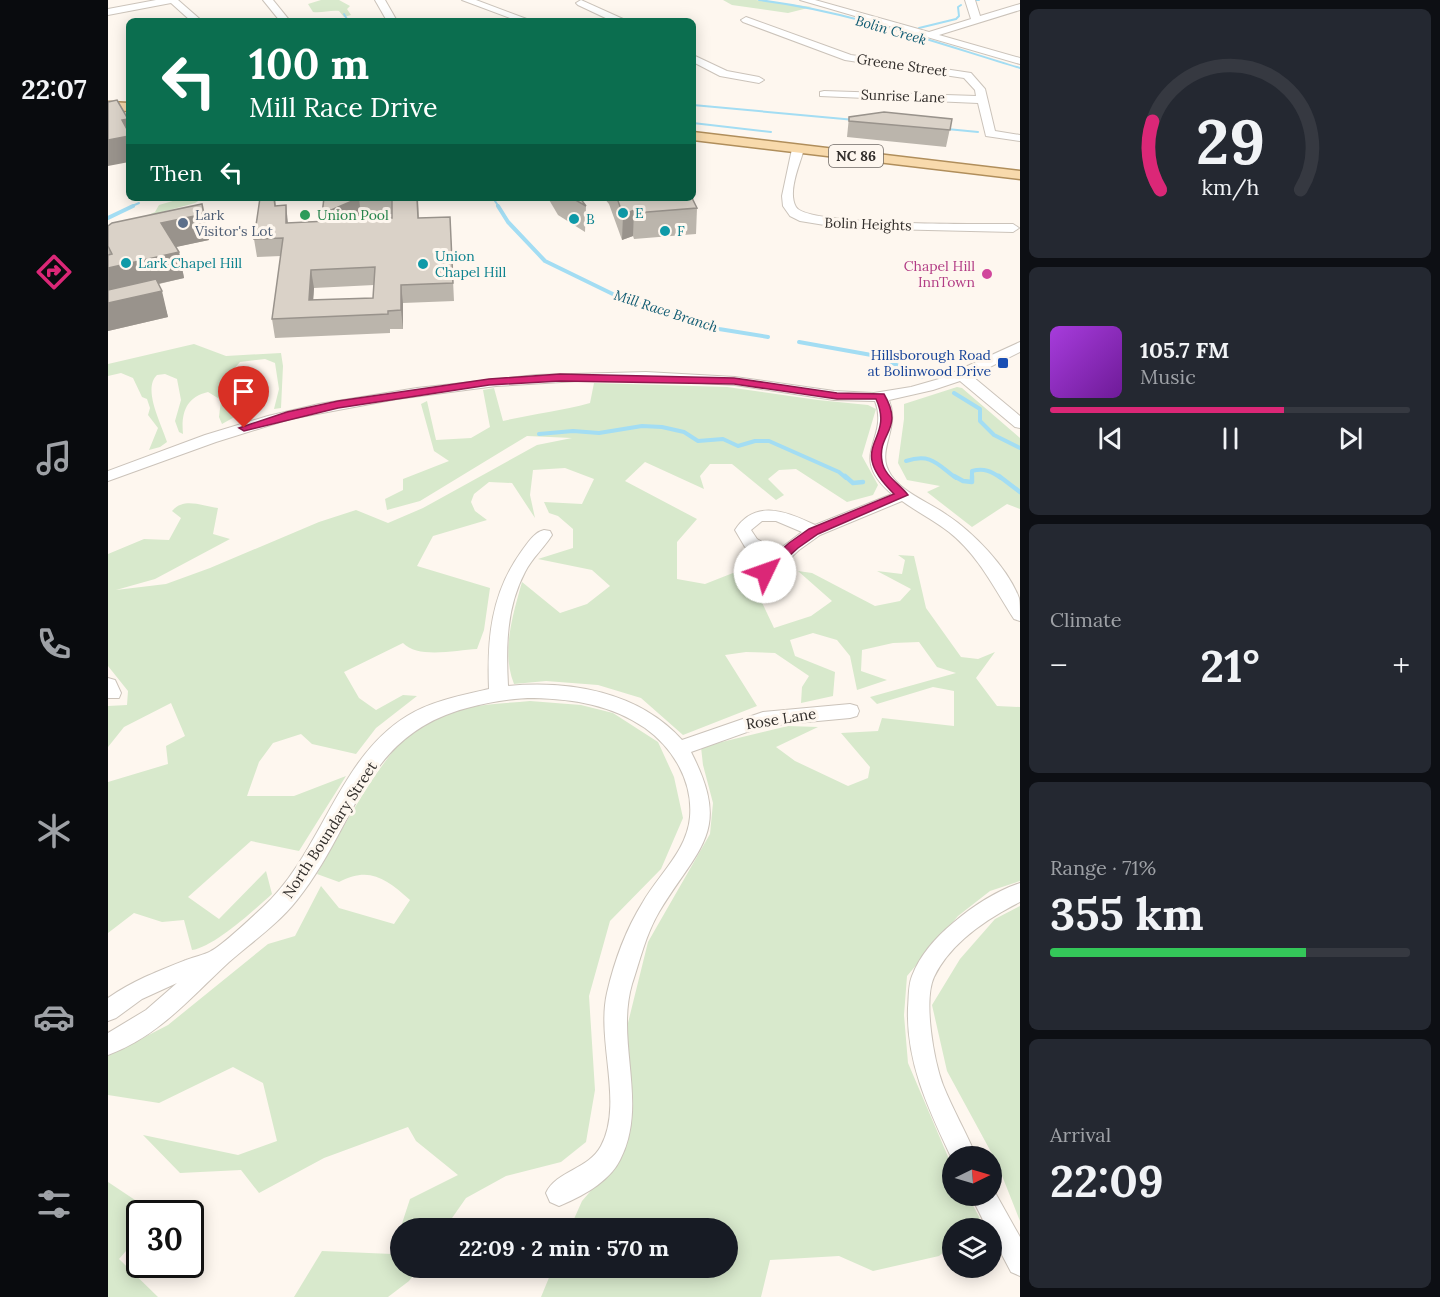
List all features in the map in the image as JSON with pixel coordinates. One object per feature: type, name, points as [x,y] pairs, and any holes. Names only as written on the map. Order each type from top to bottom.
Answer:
[{"type":"main road","points":[[108,106],[126,107]]},
{"type":"main road","name":"NC 86","points":[[696,136],[1020,176]]},
{"type":"street","points":[[108,12],[145,2],[171,0],[193,18]]},
{"type":"street","points":[[268,0],[283,18]]},
{"type":"street","points":[[380,0],[390,18]]},
{"type":"street","points":[[467,0],[518,18]]},
{"type":"street","points":[[805,0],[1020,60]]},
{"type":"street","points":[[970,0],[976,20]]},
{"type":"street","points":[[581,3],[614,18]]},
{"type":"street","points":[[929,35],[1020,8]]},
{"type":"street","name":"Greene Street","points":[[746,20],[849,58],[967,75],[980,89],[990,134],[1020,138]]},
{"type":"street","points":[[696,60],[724,74],[759,80]]},
{"type":"street","name":"Sunrise Lane","points":[[824,94],[982,100]]},
{"type":"street","name":"Bolin Heights","points":[[798,148],[786,193],[787,207],[797,217],[815,222],[843,224],[1013,228]]},
{"type":"street","points":[[108,476],[259,423],[310,410],[489,382],[560,377],[698,379],[763,385],[837,396],[880,396],[912,391],[963,376],[1020,346]]},
{"type":"street","points":[[963,376],[1020,424]]},
{"type":"street","points":[[880,396],[888,412],[888,420],[878,446],[876,461],[883,476],[902,495],[956,529],[977,549],[994,571],[1020,615]]},
{"type":"street","points":[[765,572],[813,531],[902,495]]},
{"type":"street","points":[[779,560],[751,543],[743,530],[746,523],[763,515],[774,515],[791,520],[813,531]]},
{"type":"street","points":[[499,694],[496,642],[503,600],[527,552],[544,535]]},
{"type":"street","name":"North Boundary Street","points":[[108,1044],[153,1019],[278,909],[301,878],[364,772],[389,742],[412,721],[436,711],[499,694],[560,692],[610,701],[632,710],[680,748],[696,784],[702,814],[697,835],[688,854],[640,924],[619,994],[617,1004],[621,1114],[612,1153],[588,1177],[559,1193]]},
{"type":"street","name":"Rose Lane","points":[[680,748],[763,719],[850,711]]},
{"type":"street","points":[[959,1146],[934,1096],[922,1060],[918,1020],[922,976],[937,952],[970,922],[1020,892]]},
{"type":"street","name":"North Boundary Street","points":[[108,1011],[150,984],[222,956]]},
{"type":"street","points":[[989,1206],[1020,1263]]},
{"type":"green space","points":[[321,0],[339,0],[350,6],[347,9],[351,15],[344,17],[339,11],[313,12],[308,4]]},
{"type":"green space","points":[[723,0],[756,0],[812,7],[788,13],[732,5]]},
{"type":"green space","points":[[173,201],[198,201],[144,217],[155,212],[159,205]]},
{"type":"green space","points":[[194,344],[226,356],[281,353],[283,366],[281,408],[274,409],[279,389],[275,363],[265,359],[240,362],[234,369],[239,379],[238,415],[222,424],[219,417],[221,400],[208,392],[201,394],[186,407],[183,434],[179,432],[175,421],[181,400],[177,379],[165,374],[157,375],[153,381],[152,398],[167,442],[149,450],[158,428],[148,415],[150,408],[147,399],[142,397],[133,378],[121,373],[108,376],[108,364]]},
{"type":"green space","points":[[594,383],[727,387],[868,405],[876,409],[862,456],[878,485],[873,495],[847,502],[796,469],[779,470],[768,479],[784,495],[776,500],[732,464],[710,464],[700,476],[704,489],[645,462],[625,481],[697,519],[677,542],[677,579],[705,584],[733,573],[759,596],[774,628],[811,616],[832,601],[798,571],[812,573],[875,606],[900,601],[911,589],[877,571],[902,574],[905,560],[898,555],[914,556],[926,608],[961,657],[978,659],[995,652],[976,678],[997,706],[1020,707],[1020,881],[990,891],[958,916],[907,976],[904,1015],[908,1063],[943,1146],[942,1206],[973,1206],[980,1218],[942,1218],[942,1253],[939,1256],[873,1271],[839,1256],[770,1260],[761,1297],[541,1297],[549,1278],[738,1278],[738,1218],[574,1218],[582,1201],[620,1157],[626,1031],[648,942],[710,834],[713,803],[703,765],[701,747],[788,726],[818,727],[776,747],[795,761],[848,786],[868,778],[870,767],[841,733],[878,731],[882,718],[954,726],[954,691],[933,687],[877,704],[870,697],[956,673],[937,667],[919,642],[893,643],[862,650],[861,671],[887,680],[857,690],[850,656],[837,640],[813,633],[790,640],[795,656],[835,672],[833,696],[801,703],[802,687],[809,676],[775,653],[746,652],[725,655],[757,706],[683,735],[641,698],[598,685],[546,681],[514,684],[510,672],[508,646],[522,582],[560,613],[587,604],[610,586],[592,570],[538,559],[573,548],[573,529],[558,516],[549,513],[544,502],[582,504],[594,479],[565,468],[533,470],[530,495],[535,518],[512,483],[489,482],[474,494],[471,502],[475,511],[487,520],[433,536],[417,566],[490,588],[484,630],[477,649],[427,652],[410,648],[403,643],[344,672],[359,698],[376,710],[403,695],[417,696],[376,728],[356,754],[312,744],[301,734],[273,743],[259,762],[247,796],[294,796],[346,776],[299,851],[251,841],[188,897],[219,919],[266,871],[272,894],[222,935],[192,950],[184,920],[162,922],[134,913],[108,933],[108,782],[168,764],[166,746],[185,736],[171,703],[124,727],[108,747],[108,706],[127,705],[128,691],[108,666],[108,554],[144,539],[169,540],[181,518],[172,511],[188,503],[218,508],[213,534],[230,539],[155,579],[116,590],[166,584],[319,522],[356,510],[388,523],[423,508],[537,445],[572,438],[527,436],[420,501],[387,510],[385,499],[403,490],[403,479],[449,461],[434,451],[421,404],[427,401],[436,440],[471,438],[490,427],[483,390],[494,388],[503,421],[590,403]]},
{"type":"green space","points":[[957,387],[962,388],[1020,438],[1020,509],[1007,504],[972,527],[927,492],[940,486],[907,480],[898,463],[904,404]]},
{"type":"green space","points":[[530,701],[581,705],[613,713],[658,742],[674,777],[683,818],[661,869],[610,921],[589,996],[595,1090],[586,1142],[561,1162],[506,1176],[466,1198],[452,1218],[404,1218],[410,1199],[458,1175],[416,1141],[408,1127],[324,1158],[259,1193],[241,1170],[180,1173],[143,1135],[238,1155],[277,1141],[263,1083],[233,1067],[159,1103],[108,1095],[108,1056],[168,1025],[268,944],[295,936],[321,886],[339,908],[394,924],[410,900],[393,886],[369,875],[350,877],[339,882],[317,874],[367,788],[399,744],[415,728],[430,718],[454,710]]},
{"type":"green space","points":[[1020,906],[1020,1221],[1002,1176],[1002,1146],[988,1146],[947,1071],[932,1005],[960,959],[995,919]]},
{"type":"green space","points":[[108,1182],[135,1200],[126,1200],[126,1251],[119,1259],[126,1266],[126,1278],[138,1278],[158,1297],[108,1297]]},
{"type":"green space","points":[[322,1251],[390,1254],[390,1278],[411,1278],[388,1297],[294,1297]]},
{"type":"building","points":[[117,100],[126,116],[126,119],[122,120],[126,127],[126,137],[108,140],[108,102]]},
{"type":"building","points":[[884,112],[952,119],[950,130],[849,121],[849,117]]},
{"type":"building","name":"Union Chapel Hill","points":[[260,201],[274,201],[275,206],[286,205],[286,223],[392,218],[392,201],[417,201],[418,218],[450,217],[453,283],[401,285],[401,310],[388,311],[388,314],[272,319],[283,238],[254,239]],"holes":[[[375,267],[373,298],[309,300],[311,270]]]},
{"type":"building","points":[[324,201],[352,201],[322,214]]},
{"type":"building","points":[[618,201],[694,201],[697,208],[635,213],[634,210],[623,215]]},
{"type":"building","points":[[202,204],[204,214],[161,223],[179,252],[108,268],[108,255],[112,254],[108,246],[108,226],[112,223]]},
{"type":"building","points":[[156,279],[162,291],[108,303],[108,290]]},
{"type":"waterway","name":"Bolin Creek","points":[[759,0],[858,19],[1020,68]]},
{"type":"waterway","points":[[919,28],[956,19],[959,16],[958,7],[961,5]]},
{"type":"waterway","points":[[344,14],[346,18]]},
{"type":"waterway","points":[[696,105],[855,120]]},
{"type":"waterway","points":[[696,123],[771,132]]},
{"type":"waterway","points":[[947,129],[978,132]]},
{"type":"waterway","name":"Mill Race Branch","points":[[495,201],[499,207]]},
{"type":"waterway","points":[[130,207],[139,203]]},
{"type":"waterway","points":[[108,218],[133,206]]},
{"type":"waterway","name":"Mill Race Branch","points":[[498,206],[508,222],[545,261],[625,300],[719,329],[768,337]]},
{"type":"waterway","name":"Mill Race Branch","points":[[799,342],[877,356],[923,377]]},
{"type":"waterway","points":[[954,393],[980,409],[980,421],[994,435],[1020,448]]},
{"type":"waterway","points":[[539,434],[573,431],[599,433],[642,426],[662,427],[684,432],[698,441],[723,439],[738,446],[755,441],[769,441],[839,472],[846,478]]},
{"type":"waterway","points":[[906,461],[928,459],[956,478]]},
{"type":"waterway","points":[[954,476],[963,481],[972,482],[972,471],[984,470],[1001,478]]},
{"type":"waterway","points":[[845,476],[853,483],[863,482]]},
{"type":"waterway","points":[[999,476],[1020,492]]},
{"type":"place","name":"E","points":[[623,213]]},
{"type":"place","name":"Union Pool","points":[[305,215]]},
{"type":"place","name":"B","points":[[574,219]]},
{"type":"place","name":"Lark Visitor's Lot","points":[[183,223]]},
{"type":"place","name":"F","points":[[665,231]]},
{"type":"place","name":"Lark Chapel Hill","points":[[126,263]]},
{"type":"place","name":"Union Chapel Hill","points":[[423,264]]},
{"type":"place","name":"Chapel Hill InnTown","points":[[987,274]]},
{"type":"place","name":"Hillsborough Road at Bolinwood Drive","points":[[1003,363]]},
{"type":"route","points":[[244,428],[291,414],[338,404],[464,385],[560,377],[734,381],[837,396],[880,396],[888,412],[888,420],[878,446],[876,461],[883,476],[902,495],[813,531],[765,572]]}]
